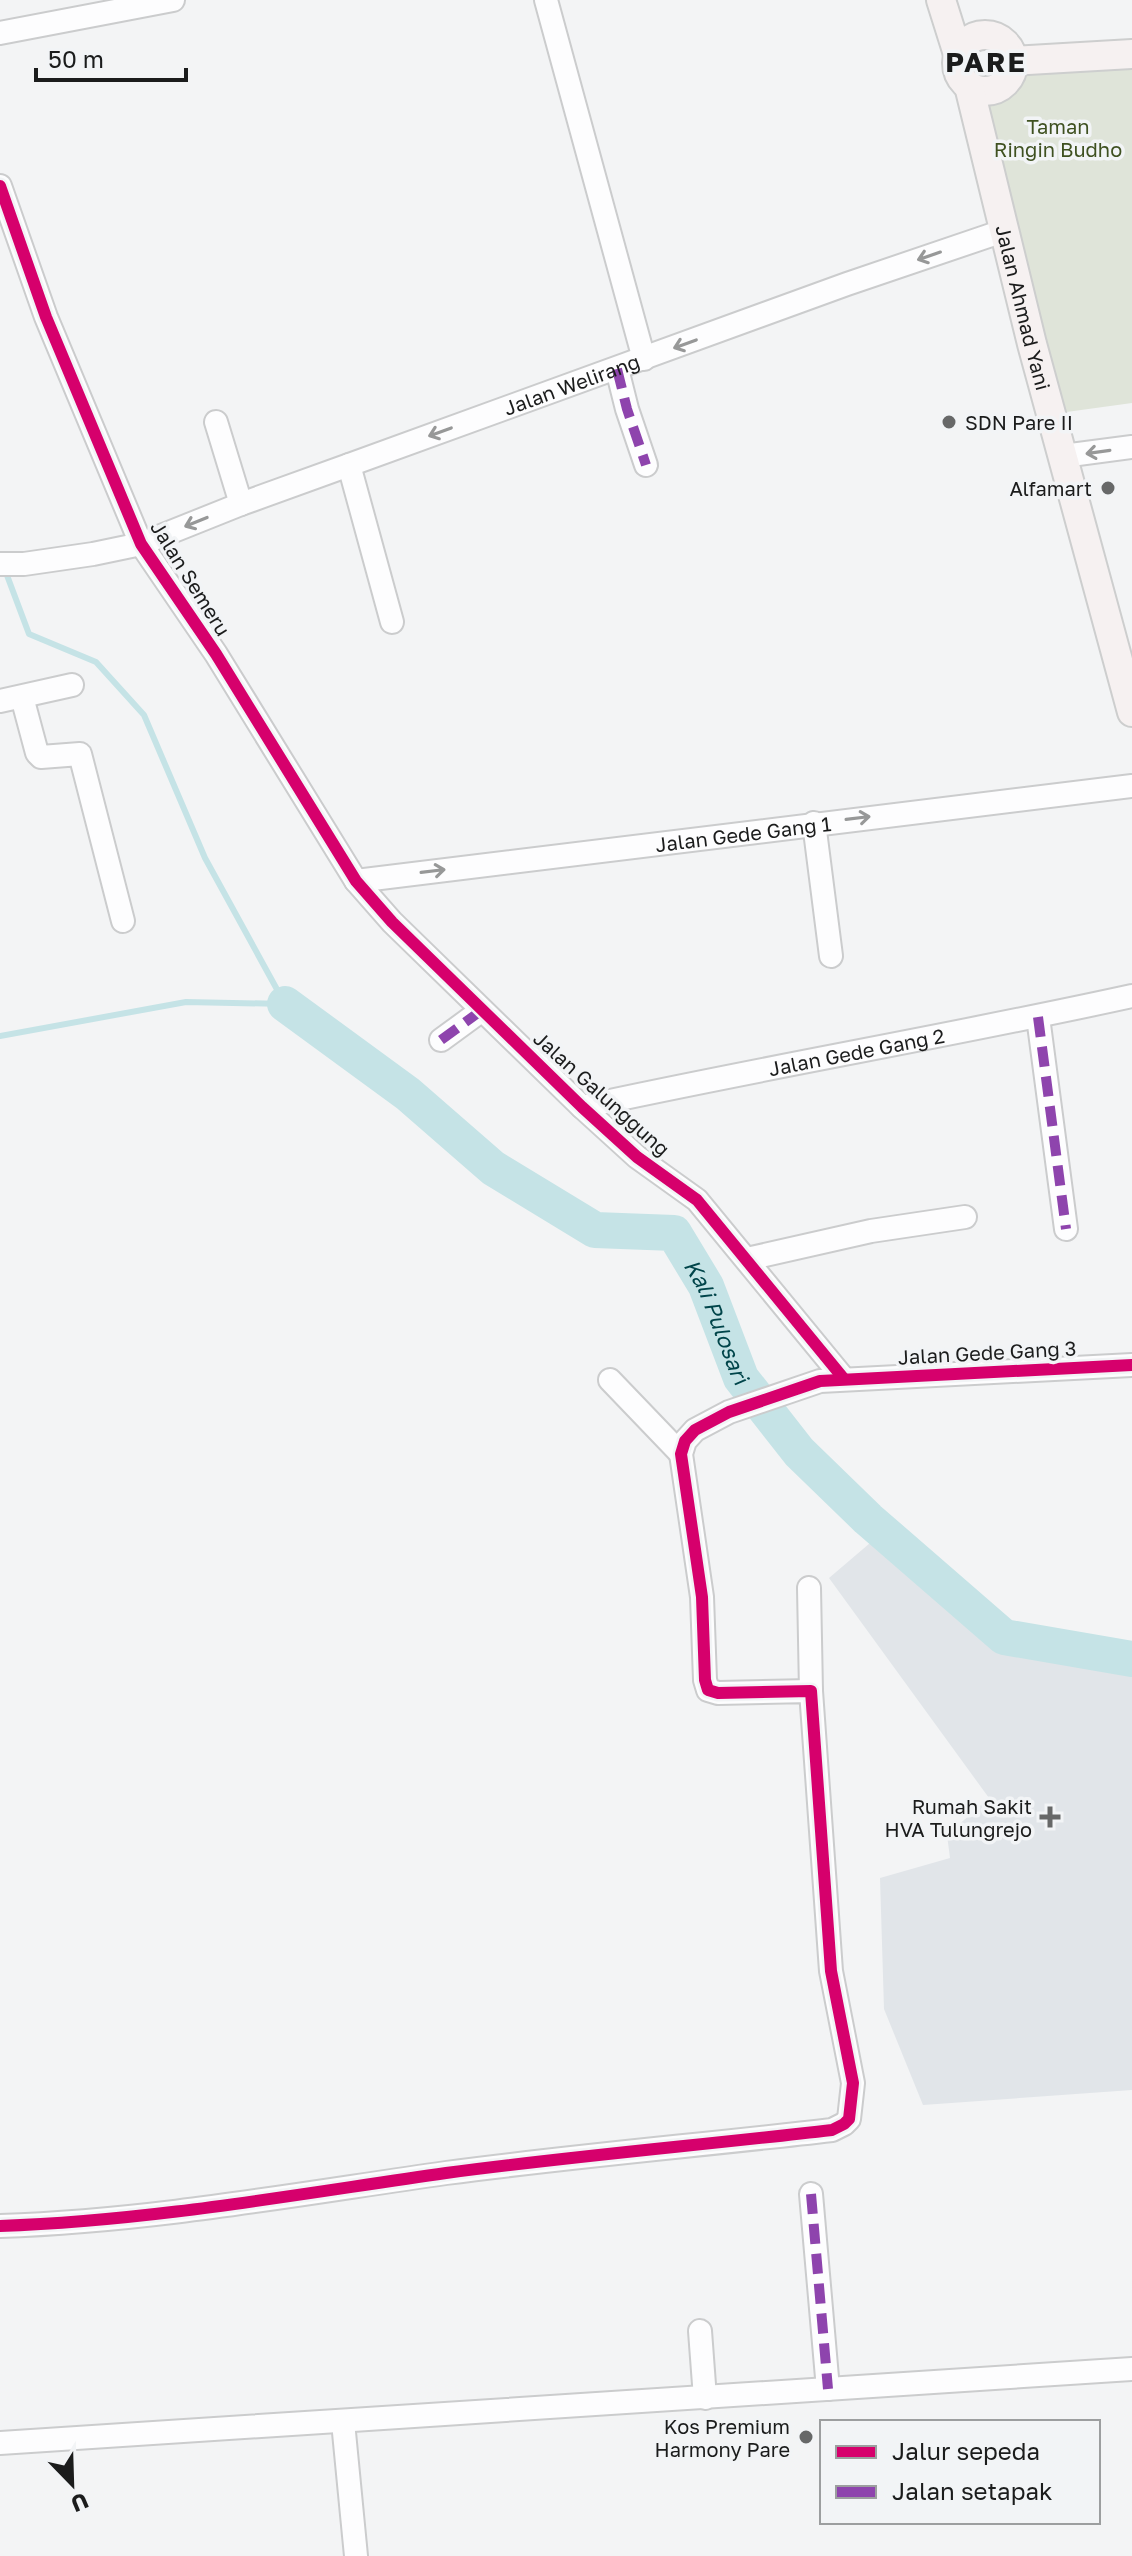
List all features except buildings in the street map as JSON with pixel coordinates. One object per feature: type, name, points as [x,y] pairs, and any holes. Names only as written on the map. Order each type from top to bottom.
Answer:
[{"type":"main road","points":[[941,0],[958,54],[958,71],[969,86],[978,90],[997,89],[1010,77],[1012,53],[1005,42],[994,36],[985,34],[969,40],[958,54]]},
{"type":"main road","points":[[1013,61],[1132,54]]},
{"type":"main road","name":"Jalan Ahmad Yani","points":[[969,86],[1003,231],[1132,712]]},
{"type":"street","points":[[0,33],[173,0]]},
{"type":"street","points":[[546,0],[644,359]]},
{"type":"street","name":"Jalan Semeru","points":[[0,186],[46,317],[141,544],[216,654],[356,881]]},
{"type":"street","name":"Jalan Welirang","points":[[0,564],[24,564],[141,544],[241,504],[847,284],[1003,231]]},
{"type":"street","points":[[617,369],[646,465]]},
{"type":"street","points":[[216,422],[241,504]]},
{"type":"street","points":[[1063,456],[1132,447]]},
{"type":"street","points":[[349,465],[392,622]]},
{"type":"street","points":[[72,685],[11,699],[41,757],[80,754],[123,921]]},
{"type":"street","name":"Jalan Gede Gang 1","points":[[356,881],[1132,786]]},
{"type":"street","points":[[814,823],[831,956]]},
{"type":"street","name":"Jalan Galunggung","points":[[356,881],[392,922],[582,1107],[637,1157],[697,1200],[844,1379]]},
{"type":"street","name":"Jalan Gede Gang 2","points":[[582,1107],[1132,996]]},
{"type":"street","points":[[441,1040],[482,1010]]},
{"type":"street","points":[[1038,1017],[1066,1229]]},
{"type":"street","points":[[747,1259],[871,1231],[965,1217]]},
{"type":"street","name":"Jalan Gede Gang 3","points":[[687,1442],[729,1412],[820,1381],[1132,1365]]},
{"type":"street","points":[[610,1380],[687,1442],[708,1690],[718,1693],[811,1691]]},
{"type":"street","points":[[0,2226],[136,2217],[497,2166],[832,2130],[844,2124],[849,2119],[853,2083],[831,1971],[811,1691],[809,1588]]},
{"type":"street","points":[[811,2194],[828,2389]]},
{"type":"street","points":[[700,2331],[705,2398]]},
{"type":"street","points":[[0,2443],[1132,2369]]},
{"type":"street","points":[[343,2422],[356,2556]]},
{"type":"shaded area","name":"Rumah Sakit HVA Tulungrejo","points":[[890,1526],[1005,1621],[1132,1651],[1132,2090],[923,2105],[884,2009],[880,1878],[950,1858],[947,1835],[989,1798],[829,1578]]},
{"type":"green space","name":"Taman Ringin Budho","points":[[1132,54],[1132,403],[1052,414],[978,90],[999,87],[1013,69]]},
{"type":"waterway","points":[[5,570],[29,634],[96,662],[144,715],[205,858],[285,1004]]},
{"type":"waterway","points":[[0,1036],[186,1002],[285,1004]]},
{"type":"waterway","name":"Kali Pulosari","points":[[285,1004],[408,1094],[493,1168],[595,1230],[674,1233],[706,1286],[741,1378],[799,1452],[868,1519],[1004,1637],[1132,1659]]},
{"type":"marked path","points":[[617,369],[646,465]]},
{"type":"marked path","points":[[441,1040],[482,1010]]},
{"type":"marked path","points":[[1038,1017],[1066,1229]]},
{"type":"marked path","points":[[811,2194],[828,2389]]},
{"type":"cycle path","points":[[0,186],[46,317],[141,544],[216,654],[356,881],[392,922],[582,1107],[637,1157],[697,1200],[844,1379]]},
{"type":"cycle path","points":[[0,2226],[168,2213],[446,2173],[832,2130],[844,2124],[849,2119],[853,2083],[831,1971],[811,1691],[718,1693],[708,1690],[702,1597],[681,1454],[685,1441],[695,1430],[729,1412],[820,1381],[1132,1365]]},
{"type":"place","name":"SDN Pare II","points":[[949,422]]},
{"type":"place","name":"Alfamart","points":[[1108,488]]},
{"type":"place","name":"Rumah Sakit HVA Tulungrejo","points":[[1050,1817]]},
{"type":"place","name":"Kos Premium Harmony Pare","points":[[806,2437]]},
{"type":"district","name":"PARE","points":[[986,61]]}]
